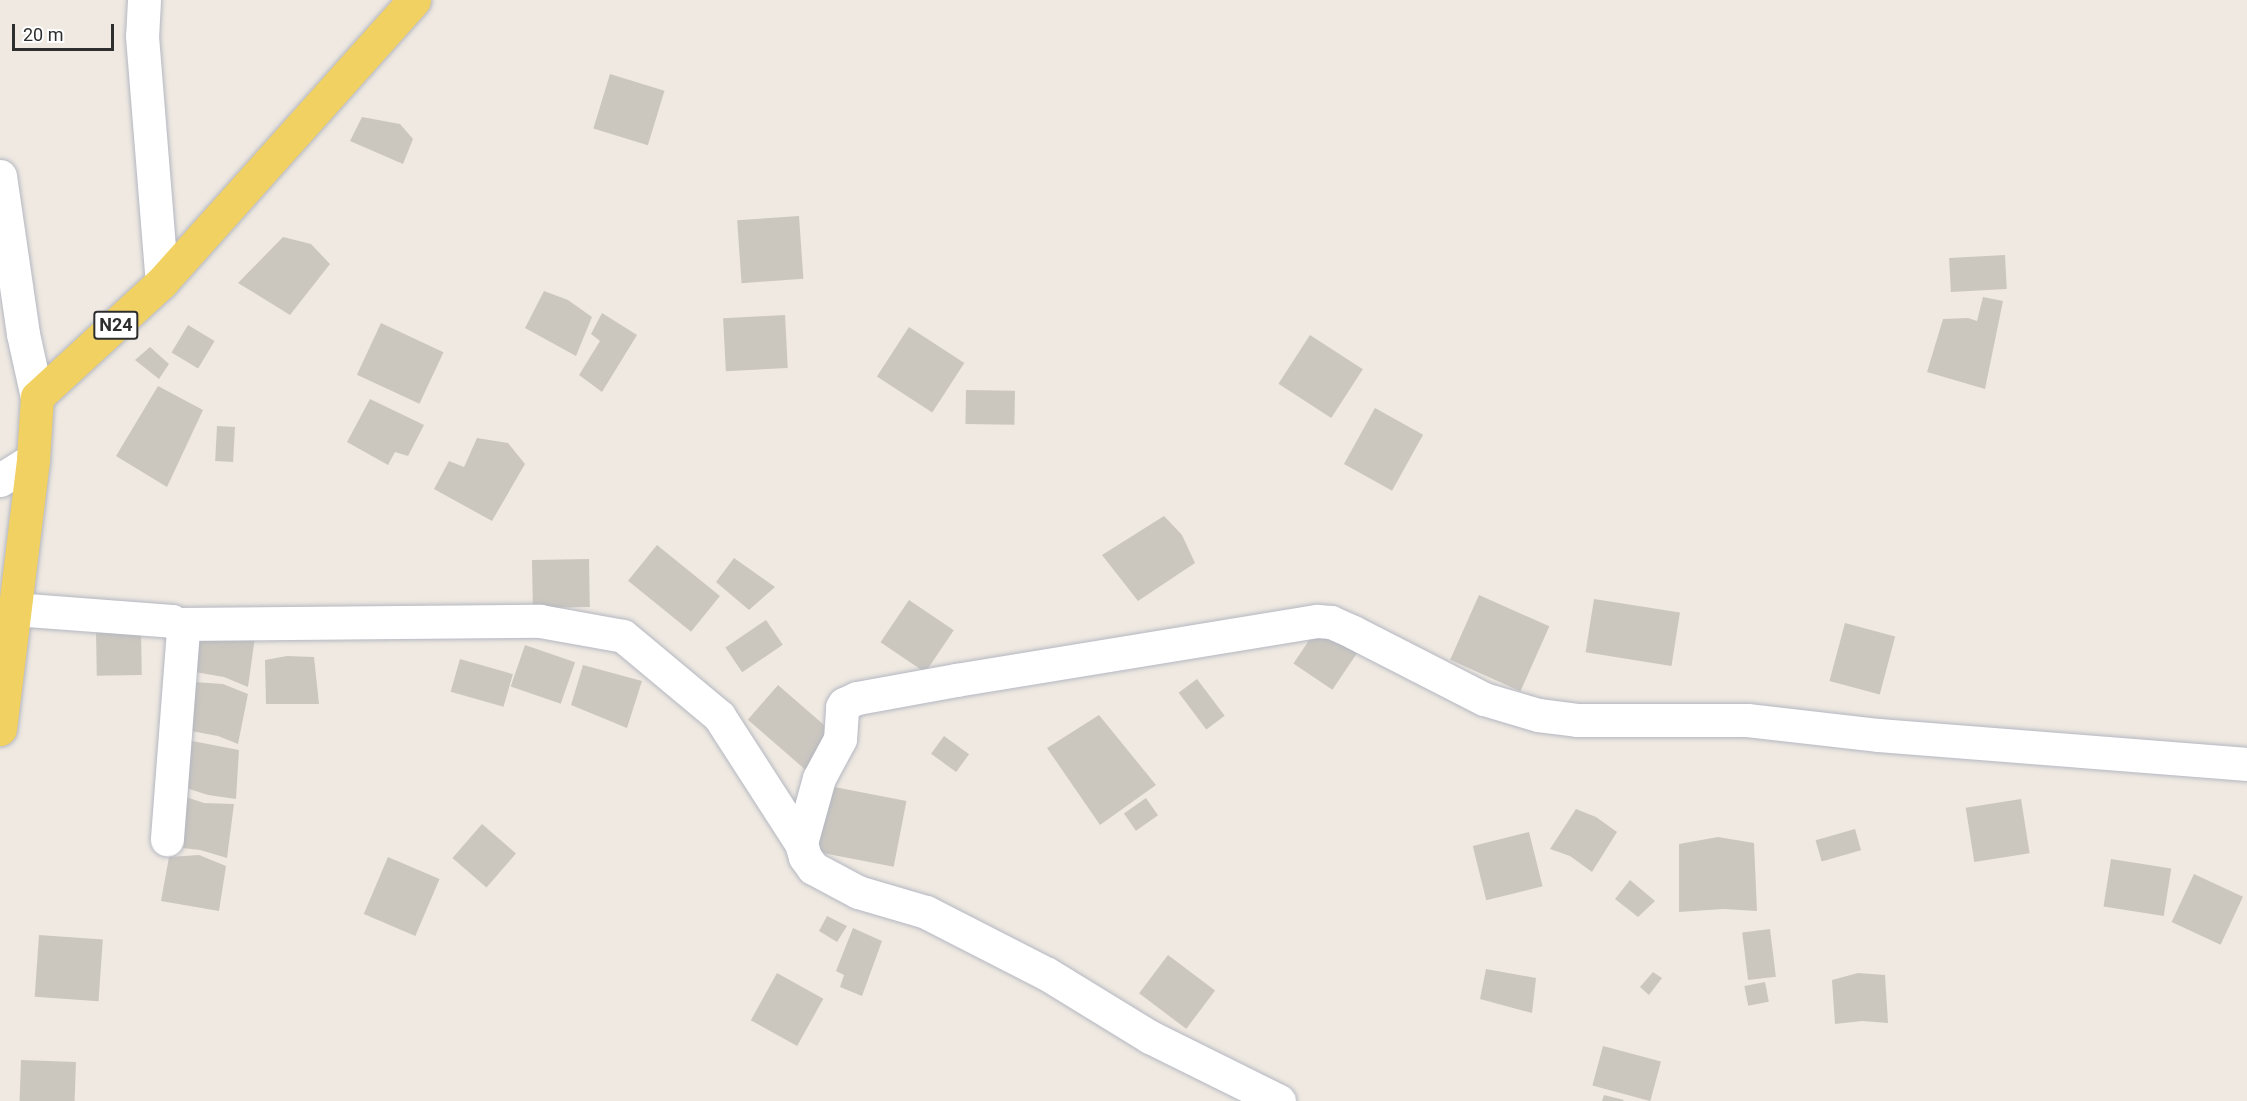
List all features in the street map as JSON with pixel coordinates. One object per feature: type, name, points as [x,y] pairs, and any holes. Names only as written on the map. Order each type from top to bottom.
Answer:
[{"type":"main road","name":"N24","points":[[38,398],[162,282],[414,0]]},
{"type":"main road","points":[[0,729],[33,459],[38,398]]},
{"type":"street","points":[[144,0],[142,36],[162,282]]},
{"type":"street","points":[[0,176],[23,334],[38,398]]},
{"type":"street","points":[[0,480],[33,459]]},
{"type":"street","points":[[14,609],[172,621],[179,624],[540,621],[623,636],[718,716],[801,843],[805,857],[813,868],[858,892],[926,912],[1047,974],[1150,1037],[1279,1101]]},
{"type":"street","points":[[801,843],[819,778],[840,739],[842,707],[847,702],[956,680],[1317,621],[1331,622],[1353,632],[1484,699],[1538,715],[1577,720],[1747,720],[1879,735],[2247,764]]},
{"type":"street","points":[[167,839],[183,636],[179,624]]},
{"type":"building","points":[[610,74],[665,91],[648,145],[593,129]]},
{"type":"building","points":[[362,117],[400,124],[413,139],[403,164],[350,141]]},
{"type":"building","points":[[799,216],[803,279],[742,283],[737,220]]},
{"type":"building","points":[[283,237],[311,244],[330,264],[290,315],[238,283]]},
{"type":"building","points":[[2005,255],[2007,289],[1951,292],[1949,258]]},
{"type":"building","points":[[544,291],[568,300],[592,317],[576,356],[525,328]]},
{"type":"building","points":[[1983,297],[2003,301],[1985,389],[1927,372],[1943,319],[1968,318],[1977,321]]},
{"type":"building","points":[[602,313],[637,335],[602,392],[579,375],[600,341],[591,334]]},
{"type":"building","points":[[785,315],[788,368],[726,371],[723,318]]},
{"type":"building","points":[[381,323],[444,352],[419,404],[357,375]]},
{"type":"building","points":[[188,325],[215,341],[198,368],[172,352]]},
{"type":"building","points":[[909,327],[964,363],[932,412],[877,376]]},
{"type":"building","points":[[1310,335],[1363,369],[1331,418],[1278,384]]},
{"type":"building","points":[[150,347],[169,364],[159,379],[135,360]]},
{"type":"building","points":[[158,386],[203,410],[167,487],[116,456]]},
{"type":"building","points":[[966,390],[1015,391],[1014,425],[965,424]]},
{"type":"building","points":[[370,399],[424,425],[408,456],[395,452],[388,465],[347,442]]},
{"type":"building","points":[[1375,408],[1423,435],[1392,491],[1344,464]]},
{"type":"building","points":[[217,426],[235,427],[233,462],[215,461]]},
{"type":"building","points":[[477,438],[508,443],[525,464],[492,521],[434,489],[449,461],[464,467]]},
{"type":"building","points":[[1164,516],[1182,535],[1195,563],[1138,601],[1102,555]]},
{"type":"building","points":[[657,545],[720,596],[691,632],[628,581]]},
{"type":"building","points":[[734,558],[775,587],[749,610],[716,582]]},
{"type":"building","points":[[589,559],[590,607],[533,608],[532,560]]},
{"type":"building","points":[[1479,595],[1549,626],[1520,691],[1450,660]]},
{"type":"building","points":[[1594,599],[1680,613],[1671,666],[1586,652]]},
{"type":"building","points":[[909,600],[954,630],[925,672],[880,642]]},
{"type":"building","points":[[766,620],[783,645],[742,672],[725,647]]},
{"type":"building","points":[[1845,623],[1895,636],[1880,694],[1829,681]]},
{"type":"building","points":[[202,627],[255,637],[248,687],[224,677],[195,672]]},
{"type":"building","points":[[1318,627],[1357,653],[1332,690],[1293,663]]},
{"type":"building","points":[[141,630],[142,675],[97,676],[96,631]]},
{"type":"building","points":[[525,645],[575,662],[561,704],[511,687]]},
{"type":"building","points":[[287,656],[314,657],[319,704],[266,704],[265,660]]},
{"type":"building","points":[[460,659],[513,674],[503,707],[451,692]]},
{"type":"building","points":[[583,665],[642,681],[627,728],[571,705]]},
{"type":"building","points":[[1197,679],[1225,716],[1206,730],[1179,693]]},
{"type":"building","points":[[194,682],[223,684],[248,694],[238,744],[218,736],[186,730]]},
{"type":"building","points":[[778,685],[836,736],[806,770],[748,720]]},
{"type":"building","points":[[1099,715],[1156,785],[1100,825],[1047,748]]},
{"type":"building","points":[[944,736],[969,754],[956,772],[931,754]]},
{"type":"building","points":[[187,740],[239,750],[236,799],[208,795],[180,786]]},
{"type":"building","points":[[824,785],[906,801],[894,867],[811,851]]},
{"type":"building","points":[[180,795],[204,803],[234,804],[227,858],[200,850],[173,847]]},
{"type":"building","points":[[1146,798],[1158,815],[1136,831],[1124,813]]},
{"type":"building","points":[[2021,799],[2030,853],[1974,862],[1966,808]]},
{"type":"building","points":[[1576,809],[1596,817],[1617,832],[1592,872],[1570,856],[1550,849]]},
{"type":"building","points":[[482,824],[516,854],[486,887],[452,858]]},
{"type":"building","points":[[1855,829],[1861,850],[1822,861],[1816,840]]},
{"type":"building","points":[[1529,832],[1543,886],[1486,900],[1473,846]]},
{"type":"building","points":[[1718,837],[1754,843],[1757,911],[1723,909],[1679,912],[1679,844]]},
{"type":"building","points":[[199,855],[226,866],[219,911],[161,901],[169,857]]},
{"type":"building","points":[[388,857],[440,879],[415,936],[364,914]]},
{"type":"building","points":[[2111,859],[2171,869],[2164,916],[2103,906]]},
{"type":"building","points":[[2194,874],[2243,897],[2221,945],[2172,922]]},
{"type":"building","points":[[1630,880],[1655,901],[1638,917],[1615,899]]},
{"type":"building","points":[[827,916],[847,926],[837,942],[819,931]]},
{"type":"building","points":[[853,928],[882,941],[862,996],[840,987],[844,975],[836,971]]},
{"type":"building","points":[[1770,929],[1776,977],[1748,980],[1742,932]]},
{"type":"building","points":[[39,935],[103,939],[99,1001],[35,997]]},
{"type":"building","points":[[1168,955],[1215,991],[1186,1029],[1139,993]]},
{"type":"building","points":[[1486,969],[1536,978],[1532,1013],[1480,999]]},
{"type":"building","points":[[1653,972],[1662,978],[1649,995],[1640,987]]},
{"type":"building","points":[[777,973],[823,999],[797,1046],[751,1020]]},
{"type":"building","points":[[1858,973],[1885,975],[1888,1023],[1862,1021],[1835,1024],[1832,980]]},
{"type":"building","points":[[1765,982],[1769,1002],[1748,1006],[1744,986]]},
{"type":"building","points":[[1603,1046],[1661,1062],[1650,1101],[1592,1086]]},
{"type":"building","points":[[21,1060],[76,1062],[75,1101],[20,1101]]},
{"type":"building","points":[[1604,1095],[1624,1100],[1602,1101]]}]
